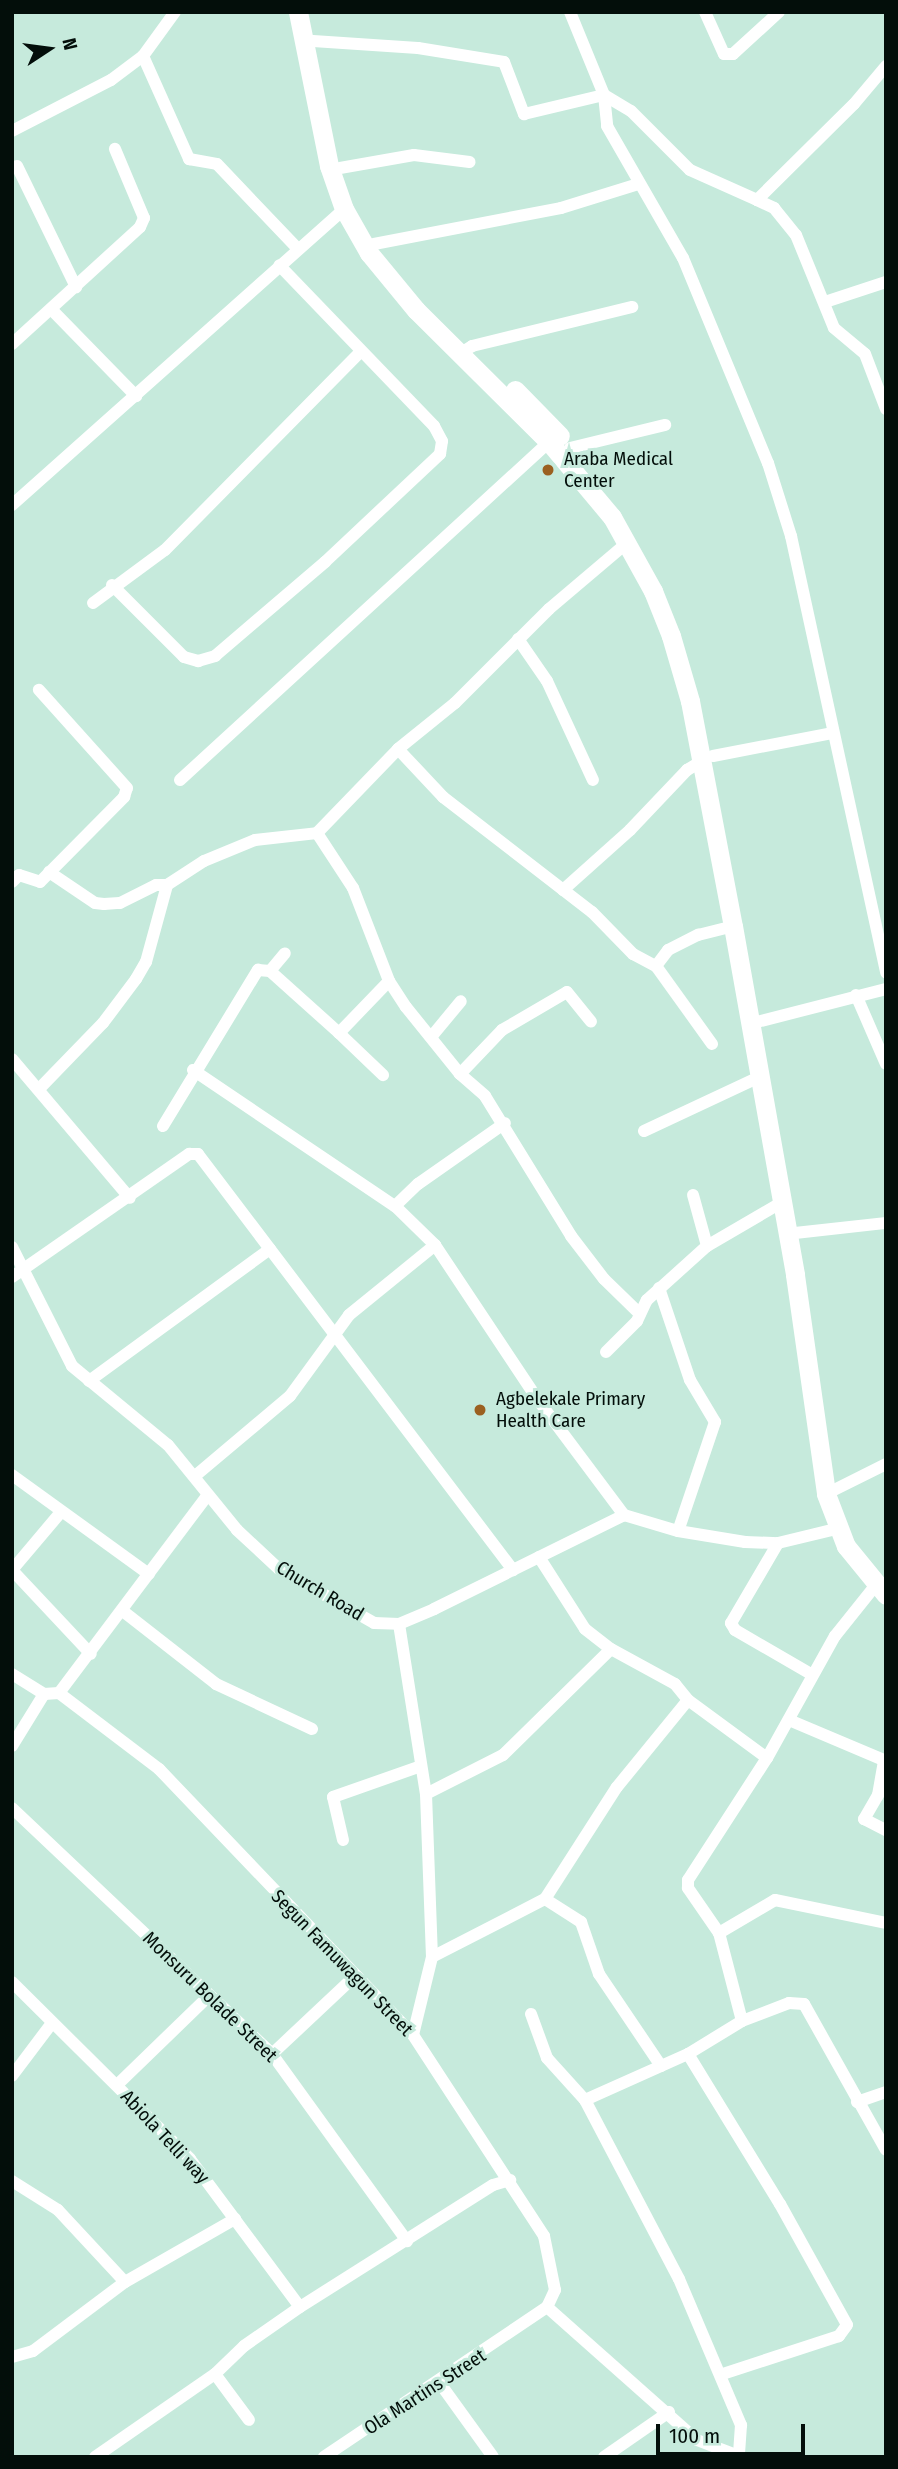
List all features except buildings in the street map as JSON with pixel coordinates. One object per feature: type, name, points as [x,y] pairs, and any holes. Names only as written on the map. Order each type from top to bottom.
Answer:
[{"type":"main road","points":[[298,12],[321,139],[344,209],[379,269],[570,448],[621,512],[659,579],[687,652],[795,1233],[834,1490],[852,1540],[882,1588]]},
{"type":"main road","points":[[309,12],[340,168],[374,244],[549,442],[628,542],[675,647],[707,759],[733,926],[754,1022],[757,1077],[779,1204],[795,1275],[826,1494],[836,1530],[882,1588]]},
{"type":"street","points":[[12,131],[88,94],[143,56],[175,12]]},
{"type":"street","points":[[570,12],[604,94],[607,126],[638,184],[658,209],[683,258],[750,410],[791,536],[886,973]]},
{"type":"street","points":[[705,12],[724,54],[733,54],[779,12]]},
{"type":"street","points":[[313,41],[418,48],[504,62],[524,114],[604,94],[631,111],[691,170],[757,200],[786,219],[825,302],[834,328],[865,354],[883,395],[886,409]]},
{"type":"street","points":[[143,56],[189,159],[216,164],[298,249]]},
{"type":"street","points":[[757,200],[854,104],[886,66]]},
{"type":"street","points":[[12,344],[140,228],[144,218],[115,149]]},
{"type":"street","points":[[340,168],[414,155],[470,162]]},
{"type":"street","points":[[18,166],[76,287]]},
{"type":"street","points":[[374,244],[561,208],[638,184]]},
{"type":"street","points":[[12,505],[344,209]]},
{"type":"street","points":[[112,585],[184,657],[198,662],[215,656],[325,562],[440,454],[442,441],[434,426],[279,265]]},
{"type":"street","points":[[825,302],[886,282]]},
{"type":"street","points":[[466,349],[632,307]]},
{"type":"street","points":[[51,309],[136,396]]},
{"type":"street","points":[[93,603],[112,585],[165,550],[361,351]]},
{"type":"street","points":[[570,448],[665,425]]},
{"type":"street","points":[[180,780],[549,442]]},
{"type":"street","points":[[50,872],[95,903],[120,903],[156,885],[167,885],[204,861],[256,840],[317,834],[398,750],[455,703],[519,639],[628,542]]},
{"type":"street","points":[[519,639],[547,681],[593,780]]},
{"type":"street","points":[[14,875],[34,883],[50,872],[124,797],[127,788],[39,690]]},
{"type":"street","points":[[563,890],[630,830],[687,770],[707,759],[832,733]]},
{"type":"street","points":[[398,750],[443,797],[563,890],[633,954],[656,966],[712,1044]]},
{"type":"street","points":[[317,834],[353,888],[389,981],[460,1073],[505,1123],[571,1236],[604,1279],[640,1314]]},
{"type":"street","points":[[38,1089],[103,1023],[136,979],[146,962],[167,885]]},
{"type":"street","points":[[656,966],[668,950],[688,940],[733,926]]},
{"type":"street","points":[[270,971],[285,953]]},
{"type":"street","points":[[163,1126],[193,1070],[258,970],[270,971],[383,1075]]},
{"type":"street","points":[[339,1033],[389,981]]},
{"type":"street","points":[[754,1022],[886,989]]},
{"type":"street","points":[[460,1073],[502,1030],[567,992],[592,1023]]},
{"type":"street","points":[[856,995],[886,1064]]},
{"type":"street","points":[[432,1036],[461,1001]]},
{"type":"street","points":[[12,1059],[130,1198]]},
{"type":"street","points":[[193,1070],[395,1206],[435,1245],[538,1400],[624,1515],[678,1531],[778,1544],[836,1530]]},
{"type":"street","points":[[644,1131],[757,1077]]},
{"type":"street","points":[[395,1206],[418,1184],[505,1123]]},
{"type":"street","points":[[12,1277],[194,1153],[338,1336],[375,1392],[513,1570]]},
{"type":"street","points":[[693,1195],[707,1246]]},
{"type":"street","points":[[606,1352],[659,1288],[707,1246],[779,1204]]},
{"type":"street","points":[[795,1233],[886,1223]]},
{"type":"street","points":[[195,1476],[290,1395],[338,1336],[349,1315],[435,1245]]},
{"type":"street","name":"Church Road","points":[[12,1247],[63,1355],[89,1381],[167,1445],[195,1476],[207,1496],[245,1538],[299,1582],[374,1623],[399,1624]]},
{"type":"street","points":[[89,1381],[270,1249]]},
{"type":"street","points":[[659,1288],[690,1380],[715,1422],[678,1531]]},
{"type":"street","points":[[834,1490],[886,1464]]},
{"type":"street","points":[[12,1475],[149,1574]]},
{"type":"street","points":[[12,1674],[44,1693],[59,1693],[124,1612],[207,1496]]},
{"type":"street","points":[[61,1512],[12,1570],[91,1654]]},
{"type":"street","points":[[413,2035],[432,1957],[426,1794],[418,1767],[399,1624],[624,1515]]},
{"type":"street","points":[[778,1544],[731,1623],[735,1630],[811,1674]]},
{"type":"street","points":[[539,1557],[576,1618],[611,1649],[675,1684],[688,1700],[767,1758]]},
{"type":"street","points":[[742,2021],[719,1933],[688,1888],[688,1880],[767,1758],[811,1674],[882,1588]]},
{"type":"street","points":[[124,1612],[216,1684],[312,1730]]},
{"type":"street","points":[[426,1794],[503,1755],[611,1649]]},
{"type":"street","points":[[12,1746],[44,1693]]},
{"type":"street","name":"Segun Famuwagun Street","points":[[59,1693],[159,1769],[413,2035],[510,2180],[550,2252],[555,2290],[547,2307]]},
{"type":"street","points":[[432,1957],[545,1899],[617,1787],[688,1700]]},
{"type":"street","points":[[789,1720],[885,1761],[882,1796],[864,1819],[886,1830]]},
{"type":"street","points":[[344,1840],[332,1797],[418,1767]]},
{"type":"street","name":"Monsuru Bolade Street","points":[[12,1808],[272,2054],[407,2241]]},
{"type":"street","points":[[545,1899],[581,1922],[599,1975],[661,2066]]},
{"type":"street","points":[[719,1933],[775,1900],[886,1923]]},
{"type":"street","points":[[272,2054],[355,1976]]},
{"type":"street","name":"Abiola Telli way","points":[[12,1982],[190,2159],[300,2307]]},
{"type":"street","points":[[117,2085],[210,1995]]},
{"type":"street","points":[[585,2100],[688,2054],[742,2021],[789,2003],[804,2004],[886,2150]]},
{"type":"street","points":[[531,2014],[547,2058],[585,2100],[723,2374],[743,2438],[739,2456],[697,2440],[670,2412],[547,2307]]},
{"type":"street","points":[[12,2076],[52,2023]]},
{"type":"street","points":[[688,2054],[774,2193],[847,2325],[839,2336],[723,2374]]},
{"type":"street","points":[[857,2102],[886,2092]]},
{"type":"street","points":[[95,2457],[215,2374],[244,2346],[300,2307],[493,2185],[510,2180]]},
{"type":"street","points":[[12,2181],[58,2210],[125,2282]]},
{"type":"street","points":[[12,2357],[33,2351],[125,2282],[236,2219]]},
{"type":"street","name":"Ola Martins Street","points":[[333,2455],[526,2325],[547,2307]]},
{"type":"street","points":[[215,2374],[249,2420]]},
{"type":"street","points":[[439,2382],[493,2457]]},
{"type":"street","points":[[604,2457],[670,2412]]},
{"type":"place","name":"Araba Medical Center","points":[[548,470]]},
{"type":"place","name":"Agbelekale Primary Health Care","points":[[480,1410]]}]
